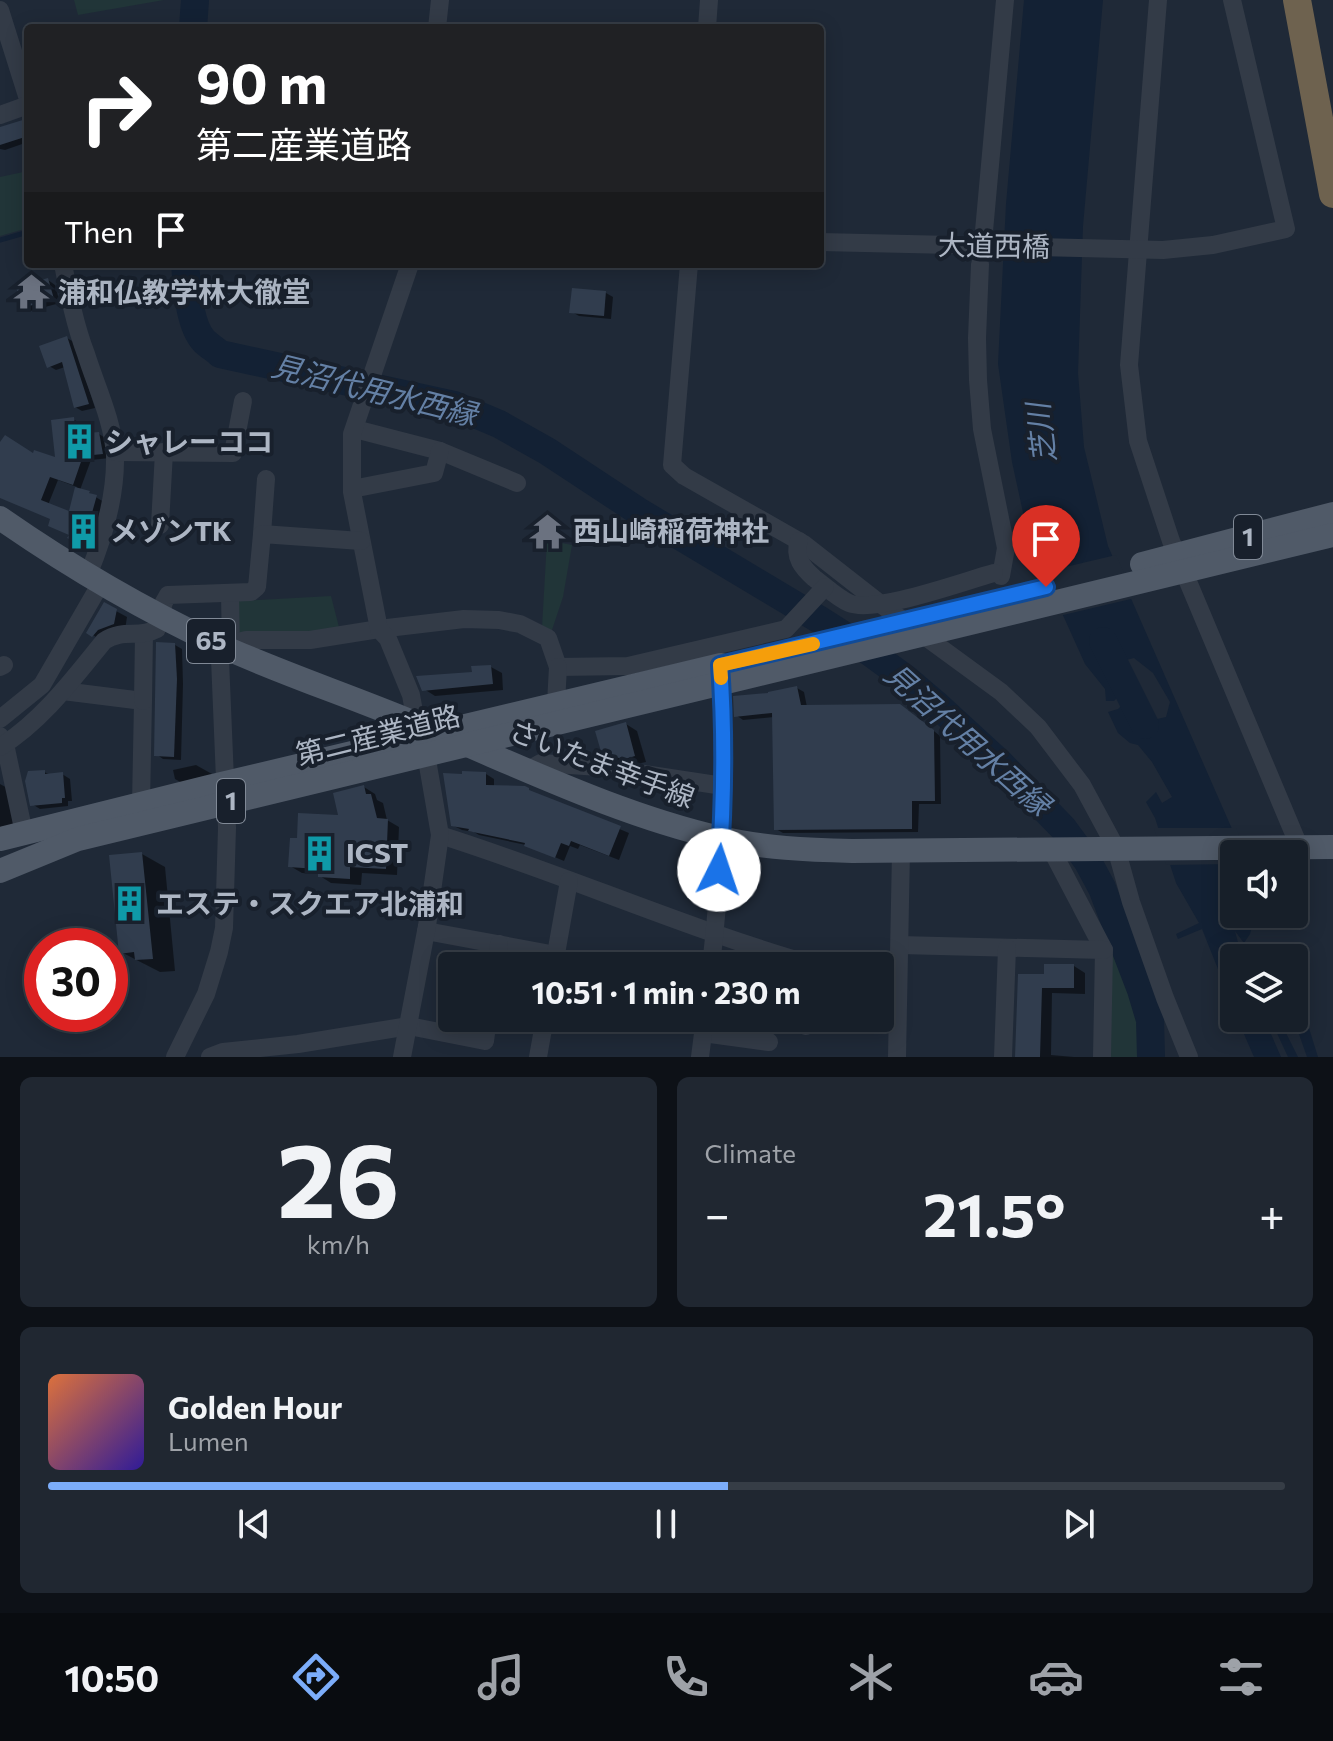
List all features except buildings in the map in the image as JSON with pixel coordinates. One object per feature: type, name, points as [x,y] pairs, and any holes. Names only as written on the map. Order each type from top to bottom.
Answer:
[{"type":"highway","points":[[1297,0],[1333,194]]},
{"type":"highway","points":[[1309,0],[1333,98]]},
{"type":"main road","name":"第二産業道路","points":[[820,650],[1333,514]]},
{"type":"main road","name":"さいたま幸手線","points":[[0,518],[94,579],[152,625],[226,648],[605,802],[721,839],[812,850],[1220,847]]},
{"type":"main road","name":"第二産業道路","points":[[0,871],[78,839],[224,793],[556,703],[719,664],[820,650],[1333,535]]},
{"type":"main road","name":"第二産業道路","points":[[0,839],[141,804],[224,793],[426,754],[467,744],[719,664]]},
{"type":"main road","name":"さいたま幸手線","points":[[1308,846],[1333,847]]},
{"type":"street","points":[[437,24],[440,0]]},
{"type":"street","points":[[707,24],[709,0]]},
{"type":"street","points":[[984,231],[1005,0]]},
{"type":"street","points":[[1158,0],[1129,365],[1138,441],[1167,532],[1288,840]]},
{"type":"street","name":"大道西橋","points":[[824,242],[1163,250],[1213,245],[1286,229],[1232,0]]},
{"type":"street","points":[[0,10],[5,44],[24,89]]},
{"type":"street","points":[[0,115],[24,106]]},
{"type":"street","points":[[799,541],[800,563],[805,570],[851,604],[882,605],[997,574],[1006,548],[982,429],[977,338],[980,264]]},
{"type":"street","points":[[0,719],[42,685],[94,579],[115,477],[115,452],[102,397],[71,307],[64,268]]},
{"type":"street","points":[[409,268],[352,434],[352,489],[379,629],[388,639],[411,695],[413,706],[410,721]]},
{"type":"street","points":[[689,268],[672,465],[684,476],[799,541],[1001,692],[1038,727],[1082,785],[1116,848],[1131,902],[1189,1057]]},
{"type":"street","points":[[115,452],[233,453],[243,401]]},
{"type":"street","points":[[355,429],[440,451],[517,483]]},
{"type":"street","points":[[352,489],[434,473],[440,451]]},
{"type":"street","points":[[160,525],[164,452]]},
{"type":"street","points":[[141,804],[143,701],[152,625],[168,595],[230,594],[251,592],[257,587],[266,479]]},
{"type":"street","points":[[262,534],[361,541]]},
{"type":"street","points":[[558,667],[719,664],[786,629],[825,587]]},
{"type":"street","points":[[175,1057],[206,994],[224,928],[227,858],[220,659],[226,648],[230,594]]},
{"type":"street","points":[[226,648],[246,640],[310,640],[464,619],[499,620],[520,624],[548,638],[558,667],[556,703]]},
{"type":"street","points":[[24,833],[2,743],[35,721],[104,641],[152,625]]},
{"type":"street","points":[[712,952],[723,786],[719,664]]},
{"type":"street","points":[[63,691],[143,701]]},
{"type":"street","points":[[402,1057],[440,835],[426,754]]},
{"type":"street","points":[[528,770],[541,763],[599,767],[723,786]]},
{"type":"street","points":[[440,835],[771,952]]},
{"type":"street","points":[[1057,849],[1104,950],[1102,1057]]},
{"type":"street","points":[[894,964],[900,945],[901,851]]},
{"type":"street","points":[[556,952],[569,881]]},
{"type":"street","points":[[426,931],[527,952]]},
{"type":"street","points":[[498,952],[499,944]]},
{"type":"street","points":[[900,945],[1104,950]]},
{"type":"street","points":[[1003,1057],[1007,948]]},
{"type":"street","points":[[210,1057],[223,1052],[298,1044],[409,1026],[438,1032]]},
{"type":"street","points":[[894,1028],[897,1057]]},
{"type":"street","points":[[439,1032],[485,1041],[486,1032]]},
{"type":"street","points":[[538,1057],[542,1032]]},
{"type":"street","points":[[700,1057],[703,1032]]},
{"type":"street","points":[[731,1032],[769,1042]]},
{"type":"green space","points":[[74,0],[164,0],[78,15]]},
{"type":"green space","points":[[24,172],[24,229],[0,236],[0,177]]},
{"type":"green space","points":[[547,540],[572,545],[563,597],[551,633],[542,627]]},
{"type":"green space","points":[[331,596],[340,631],[236,633],[238,601]]},
{"type":"green space","points":[[1112,950],[1117,950],[1136,1001],[1145,1057],[1109,1057]]},
{"type":"water","points":[[1024,0],[1103,0],[1083,226],[1078,373],[1084,447],[1108,546],[1237,840],[1220,840],[1220,928],[1252,928],[1244,943],[1235,931],[1238,944],[1220,944],[1220,974],[1202,929],[1178,939],[1176,934],[1199,923],[1176,883],[1155,818],[1146,802],[1156,792],[1162,803],[1172,797],[1152,762],[1138,745],[1130,743],[1118,733],[1108,712],[1124,703],[1121,694],[1114,701],[1106,701],[1105,689],[1085,664],[1029,540],[1012,462],[998,364],[1006,204]],"holes":[[[1134,658],[1153,673],[1170,702],[1166,717],[1157,719],[1147,716],[1117,679],[1124,672],[1126,660]]]},
{"type":"water","points":[[1308,1025],[1318,1057],[1307,1057],[1298,1032],[1308,1032]]},
{"type":"water","points":[[1243,1032],[1270,1032],[1281,1057],[1254,1057]]},
{"type":"water","points":[[1276,1032],[1286,1032],[1298,1057],[1288,1057]]},
{"type":"pier","points":[[1116,555],[1135,598],[1059,616],[1040,573]]},
{"type":"pier","points":[[1154,828],[1236,828],[1241,840],[1220,840],[1220,864],[1166,865]]},
{"type":"waterway","name":"見沼代用水西縁","points":[[193,24],[195,0]]},
{"type":"waterway","points":[[0,240],[24,233]]},
{"type":"waterway","name":"見沼代用水西縁","points":[[186,268],[195,325],[204,341],[220,354],[454,405],[499,424],[820,620],[905,678],[1000,763],[1063,828],[1088,862],[1102,888],[1141,990],[1150,1020],[1151,1057]]},
{"type":"waterway","name":"芝川","points":[[1103,641],[1145,725]]},
{"type":"slow traffic","points":[[721,678],[720,665],[813,644]]},
{"type":"place","name":"浦和仏教学林大徹堂","points":[[32,292]]},
{"type":"place","name":"シャレーココ","points":[[79,442]]},
{"type":"place","name":"メゾンTK","points":[[84,531]]},
{"type":"place","name":"西山崎稲荷神社","points":[[547,531]]},
{"type":"place","name":"ICST","points":[[320,853]]},
{"type":"place","name":"エステ・スクエア北浦和","points":[[130,904]]},
{"type":"route","points":[[719,870],[723,786],[720,665],[1046,587]]}]
